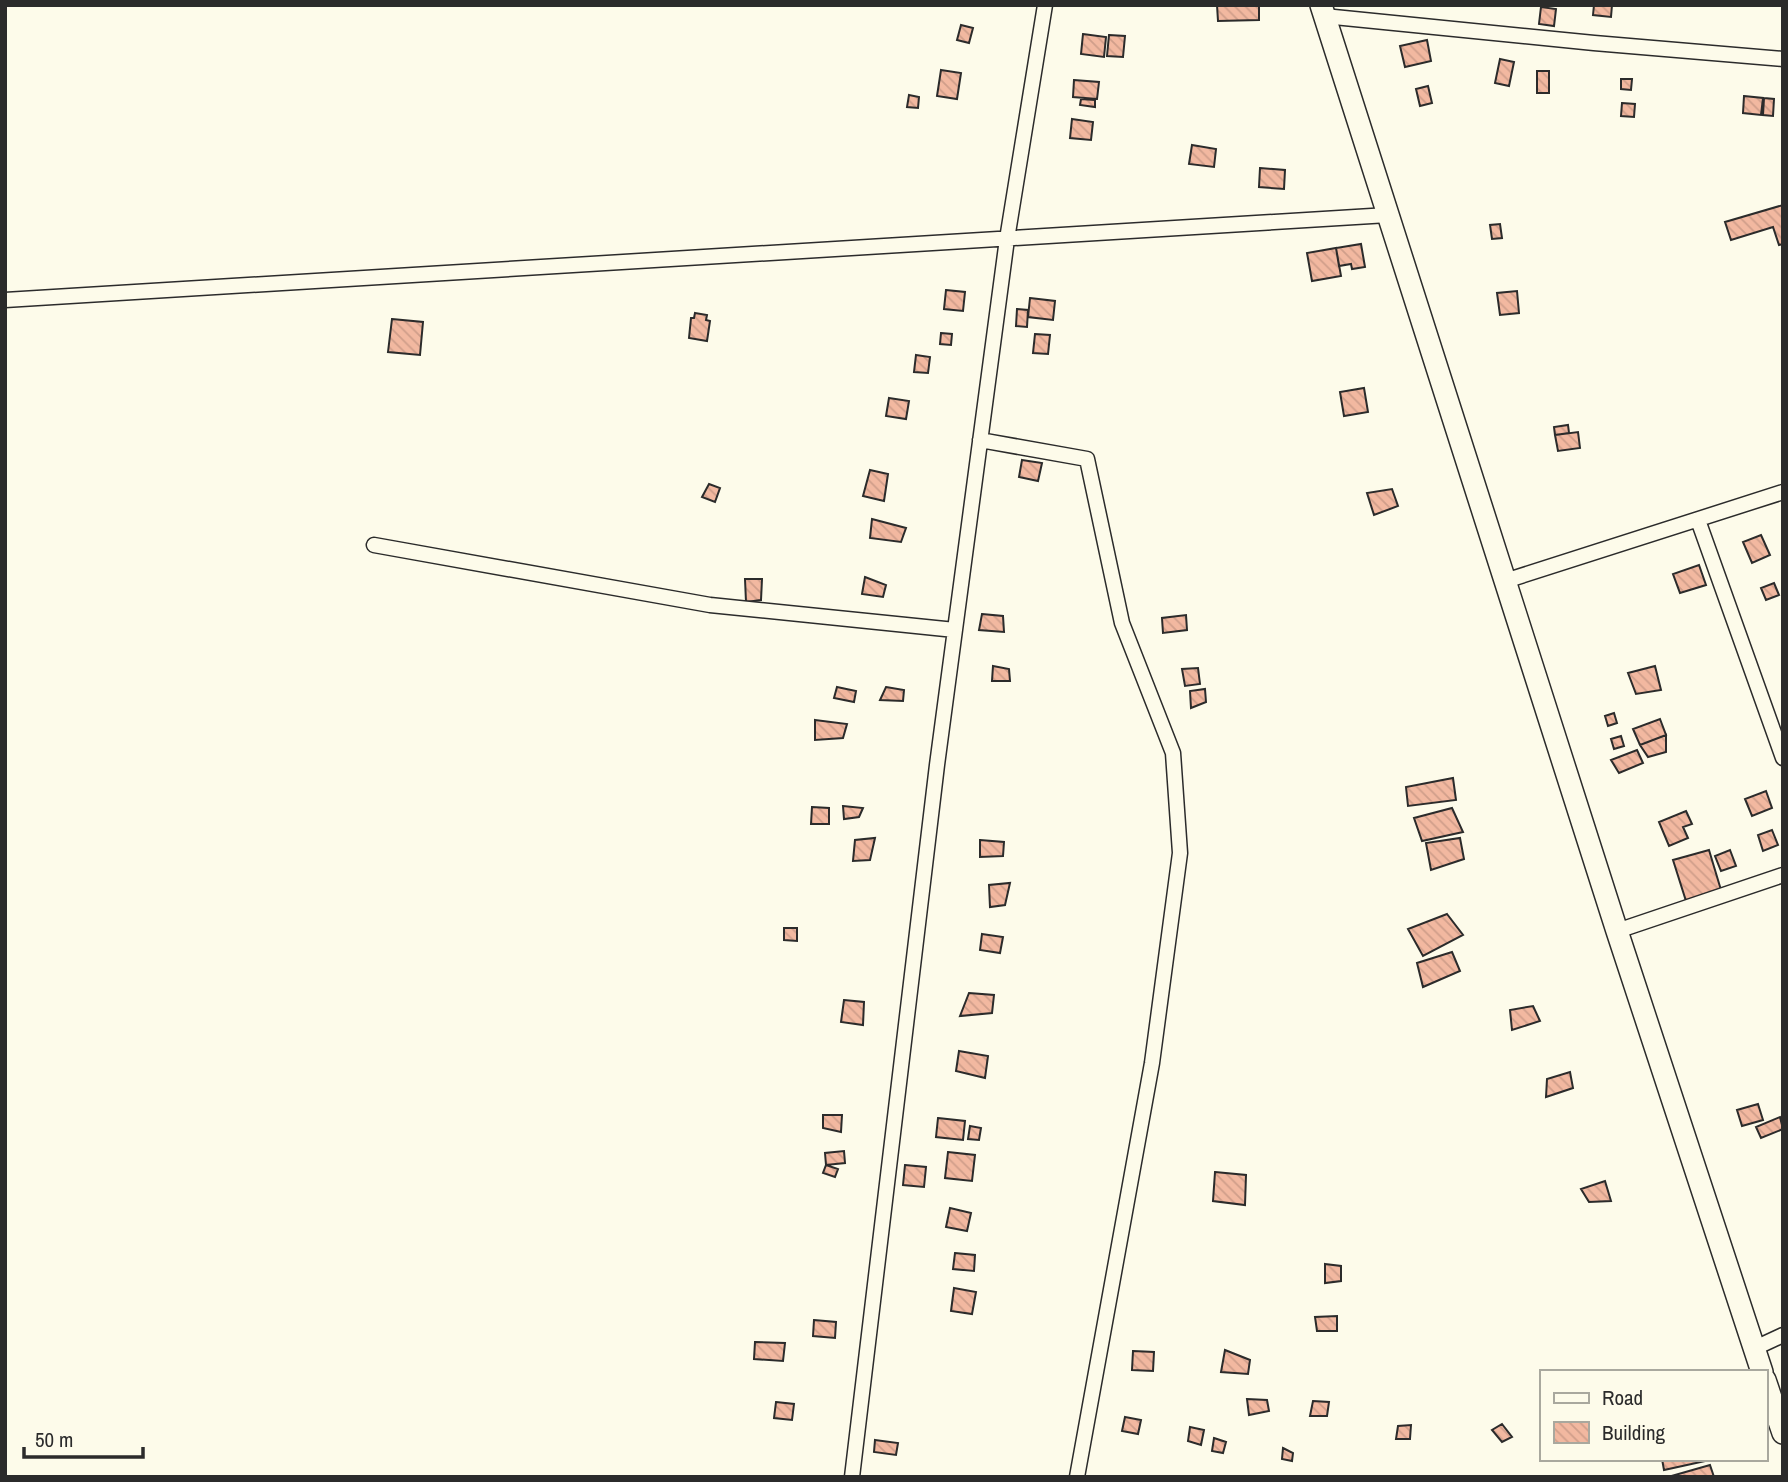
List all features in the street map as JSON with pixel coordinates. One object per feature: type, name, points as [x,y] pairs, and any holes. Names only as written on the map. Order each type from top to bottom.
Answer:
[{"type":"main road","points":[[1323,11],[1617,932],[1761,1370]]},
{"type":"main road","points":[[1767,1386],[1783,1433]]},
{"type":"street","points":[[852,1477],[980,440],[1007,239],[1045,5]]},
{"type":"street","points":[[1323,11],[1580,42],[1783,59]]},
{"type":"street","points":[[5,300],[1388,215]]},
{"type":"street","points":[[980,440],[1087,459],[1122,623],[1173,753],[1180,853],[1158,1023],[1077,1477]]},
{"type":"street","points":[[1505,581],[1783,492]]},
{"type":"street","points":[[1698,520],[1783,758]]},
{"type":"street","points":[[373,545],[710,605],[955,631]]},
{"type":"street","points":[[1617,932],[1783,875]]},
{"type":"street","points":[[1755,1348],[1783,1335]]},
{"type":"building","points":[[1217,5],[1259,5],[1259,20],[1218,21]]},
{"type":"building","points":[[1594,5],[1612,5],[1611,17],[1593,15]]},
{"type":"building","points":[[1541,7],[1556,9],[1554,26],[1539,24]]},
{"type":"building","points":[[961,25],[973,28],[969,43],[957,40]]},
{"type":"building","points":[[1083,34],[1106,37],[1104,57],[1081,54]]},
{"type":"building","points":[[1109,35],[1125,36],[1123,57],[1107,56]]},
{"type":"building","points":[[1427,40],[1431,61],[1405,67],[1400,46]]},
{"type":"building","points":[[1500,59],[1514,62],[1509,86],[1495,83]]},
{"type":"building","points":[[941,70],[961,73],[957,99],[937,96]]},
{"type":"building","points":[[1537,71],[1549,71],[1549,93],[1537,93]]},
{"type":"building","points":[[1621,79],[1632,79],[1631,90],[1621,89]]},
{"type":"building","points":[[1074,80],[1099,82],[1097,99],[1073,97]]},
{"type":"building","points":[[1428,86],[1432,103],[1420,106],[1416,89]]},
{"type":"building","points":[[909,95],[919,97],[918,108],[907,107]]},
{"type":"building","points":[[1744,96],[1763,98],[1761,115],[1743,113]]},
{"type":"building","points":[[1764,98],[1774,99],[1773,116],[1763,115]]},
{"type":"building","points":[[1081,99],[1095,100],[1095,107],[1080,105]]},
{"type":"building","points":[[1622,103],[1635,104],[1634,117],[1621,116]]},
{"type":"building","points":[[1072,119],[1093,122],[1091,140],[1070,138]]},
{"type":"building","points":[[1192,145],[1216,149],[1214,167],[1189,164]]},
{"type":"building","points":[[1260,168],[1285,170],[1284,189],[1259,187]]},
{"type":"building","points":[[1783,205],[1783,244],[1779,245],[1773,227],[1731,240],[1725,222]]},
{"type":"building","points":[[1500,224],[1502,238],[1492,239],[1490,225]]},
{"type":"building","points":[[1361,244],[1365,267],[1352,269],[1351,264],[1339,266],[1336,248]]},
{"type":"building","points":[[1336,248],[1341,276],[1312,281],[1307,253]]},
{"type":"building","points":[[946,290],[965,292],[963,311],[944,309]]},
{"type":"building","points":[[1517,291],[1519,313],[1500,315],[1497,293]]},
{"type":"building","points":[[1030,298],[1055,301],[1053,320],[1028,317]]},
{"type":"building","points":[[1017,309],[1028,310],[1027,327],[1016,326]]},
{"type":"building","points":[[695,313],[707,315],[706,320],[710,321],[707,341],[689,338],[691,318],[694,318]]},
{"type":"building","points":[[392,319],[423,322],[420,355],[388,352]]},
{"type":"building","points":[[941,333],[952,334],[951,345],[940,344]]},
{"type":"building","points":[[1035,334],[1050,335],[1048,354],[1033,353]]},
{"type":"building","points":[[916,355],[930,357],[928,373],[914,372]]},
{"type":"building","points":[[1364,388],[1368,412],[1344,416],[1340,392]]},
{"type":"building","points":[[889,398],[909,401],[906,419],[886,416]]},
{"type":"building","points":[[1568,425],[1569,433],[1555,435],[1554,427]]},
{"type":"building","points":[[1578,432],[1580,448],[1558,451],[1555,435]]},
{"type":"building","points":[[1022,460],[1042,463],[1038,481],[1019,477]]},
{"type":"building","points":[[870,470],[888,474],[884,501],[863,496]]},
{"type":"building","points":[[709,484],[720,488],[715,502],[702,497]]},
{"type":"building","points":[[1392,489],[1398,506],[1374,515],[1367,493]]},
{"type":"building","points":[[872,519],[906,528],[901,542],[870,538]]},
{"type":"building","points":[[1761,535],[1770,555],[1752,563],[1743,542]]},
{"type":"building","points":[[1699,565],[1706,585],[1680,593],[1673,574]]},
{"type":"building","points":[[865,577],[886,585],[883,597],[862,594]]},
{"type":"building","points":[[745,579],[762,579],[761,600],[746,602]]},
{"type":"building","points":[[1774,583],[1779,595],[1766,600],[1761,588]]},
{"type":"building","points":[[982,614],[1003,616],[1004,632],[979,630]]},
{"type":"building","points":[[1186,615],[1187,630],[1163,633],[1162,618]]},
{"type":"building","points":[[993,666],[1009,669],[1010,681],[992,681]]},
{"type":"building","points":[[1655,666],[1661,690],[1636,694],[1628,673]]},
{"type":"building","points":[[1198,668],[1200,684],[1185,686],[1182,669]]},
{"type":"building","points":[[837,687],[856,691],[854,702],[834,698]]},
{"type":"building","points":[[886,687],[904,690],[903,701],[880,700]]},
{"type":"building","points":[[1205,689],[1206,702],[1191,708],[1190,691]]},
{"type":"building","points":[[1614,713],[1617,723],[1608,726],[1605,716]]},
{"type":"building","points":[[1660,719],[1666,735],[1640,745],[1633,729]]},
{"type":"building","points":[[815,720],[847,724],[843,738],[815,740]]},
{"type":"building","points":[[1666,735],[1666,752],[1648,757],[1640,745]]},
{"type":"building","points":[[1621,736],[1624,746],[1614,749],[1611,739]]},
{"type":"building","points":[[1637,750],[1643,763],[1619,773],[1611,760]]},
{"type":"building","points":[[1453,778],[1456,800],[1408,806],[1406,787]]},
{"type":"building","points":[[1766,791],[1772,808],[1752,816],[1745,799]]},
{"type":"building","points":[[843,806],[863,808],[859,817],[844,819]]},
{"type":"building","points":[[812,807],[829,808],[829,824],[811,824]]},
{"type":"building","points":[[1452,808],[1463,832],[1422,841],[1414,818]]},
{"type":"building","points":[[1686,811],[1692,824],[1683,827],[1688,838],[1669,846],[1659,822]]},
{"type":"building","points":[[1772,830],[1778,845],[1763,851],[1758,835]]},
{"type":"building","points":[[875,838],[870,860],[853,861],[855,840]]},
{"type":"building","points":[[1460,838],[1464,859],[1431,870],[1426,843]]},
{"type":"building","points":[[980,840],[1004,842],[1003,856],[980,857]]},
{"type":"building","points":[[1709,850],[1721,890],[1686,901],[1673,860]]},
{"type":"building","points":[[1730,850],[1736,866],[1721,871],[1715,856]]},
{"type":"building","points":[[1010,883],[1005,905],[990,907],[989,885]]},
{"type":"building","points":[[1447,914],[1463,935],[1423,956],[1408,929]]},
{"type":"building","points":[[784,928],[797,928],[797,941],[784,940]]},
{"type":"building","points":[[982,934],[1003,937],[1000,953],[980,950]]},
{"type":"building","points":[[1452,952],[1460,971],[1423,987],[1417,963]]},
{"type":"building","points":[[969,993],[994,995],[992,1013],[960,1016]]},
{"type":"building","points":[[844,1000],[864,1002],[863,1025],[841,1022]]},
{"type":"building","points":[[1533,1006],[1540,1021],[1512,1030],[1510,1010]]},
{"type":"building","points":[[959,1051],[988,1056],[985,1078],[956,1071]]},
{"type":"building","points":[[1570,1072],[1573,1088],[1546,1097],[1547,1079]]},
{"type":"building","points":[[1758,1104],[1763,1120],[1742,1126],[1737,1110]]},
{"type":"building","points":[[823,1115],[842,1115],[841,1132],[823,1128]]},
{"type":"building","points":[[1780,1117],[1783,1129],[1761,1138],[1756,1127]]},
{"type":"building","points":[[938,1118],[965,1121],[963,1140],[936,1137]]},
{"type":"building","points":[[970,1126],[981,1128],[979,1140],[968,1139]]},
{"type":"building","points":[[844,1151],[845,1163],[826,1165],[825,1153]]},
{"type":"building","points":[[948,1152],[975,1155],[972,1181],[945,1178]]},
{"type":"building","points":[[826,1165],[838,1169],[835,1177],[823,1173]]},
{"type":"building","points":[[905,1165],[926,1167],[924,1187],[903,1185]]},
{"type":"building","points":[[1215,1172],[1246,1175],[1245,1205],[1213,1201]]},
{"type":"building","points":[[1605,1181],[1611,1201],[1589,1202],[1581,1189]]},
{"type":"building","points":[[950,1208],[971,1213],[967,1231],[946,1227]]},
{"type":"building","points":[[955,1253],[975,1255],[974,1271],[953,1269]]},
{"type":"building","points":[[1325,1264],[1341,1266],[1341,1281],[1325,1283]]},
{"type":"building","points":[[954,1288],[976,1292],[972,1314],[951,1311]]},
{"type":"building","points":[[1337,1316],[1337,1331],[1317,1331],[1315,1317]]},
{"type":"building","points":[[814,1320],[836,1322],[835,1338],[813,1336]]},
{"type":"building","points":[[755,1342],[785,1343],[783,1361],[754,1359]]},
{"type":"building","points":[[1225,1350],[1250,1360],[1248,1374],[1221,1372]]},
{"type":"building","points":[[1133,1351],[1154,1352],[1153,1371],[1132,1370]]},
{"type":"building","points":[[1247,1399],[1267,1400],[1269,1411],[1249,1415]]},
{"type":"building","points":[[1313,1401],[1329,1402],[1327,1416],[1310,1416]]},
{"type":"building","points":[[776,1402],[794,1404],[792,1420],[774,1418]]},
{"type":"building","points":[[1125,1417],[1141,1420],[1138,1434],[1122,1431]]},
{"type":"building","points":[[1502,1424],[1512,1437],[1502,1442],[1492,1430]]},
{"type":"building","points":[[1411,1425],[1410,1439],[1396,1439],[1398,1426]]},
{"type":"building","points":[[1190,1427],[1204,1430],[1201,1445],[1188,1441]]},
{"type":"building","points":[[1214,1438],[1226,1442],[1223,1453],[1212,1451]]},
{"type":"building","points":[[875,1440],[898,1443],[896,1455],[874,1452]]},
{"type":"building","points":[[1283,1448],[1293,1453],[1292,1461],[1282,1459]]},
{"type":"building","points":[[1662,1461],[1705,1461],[1664,1470]]},
{"type":"building","points":[[1710,1465],[1714,1477],[1668,1477]]}]
